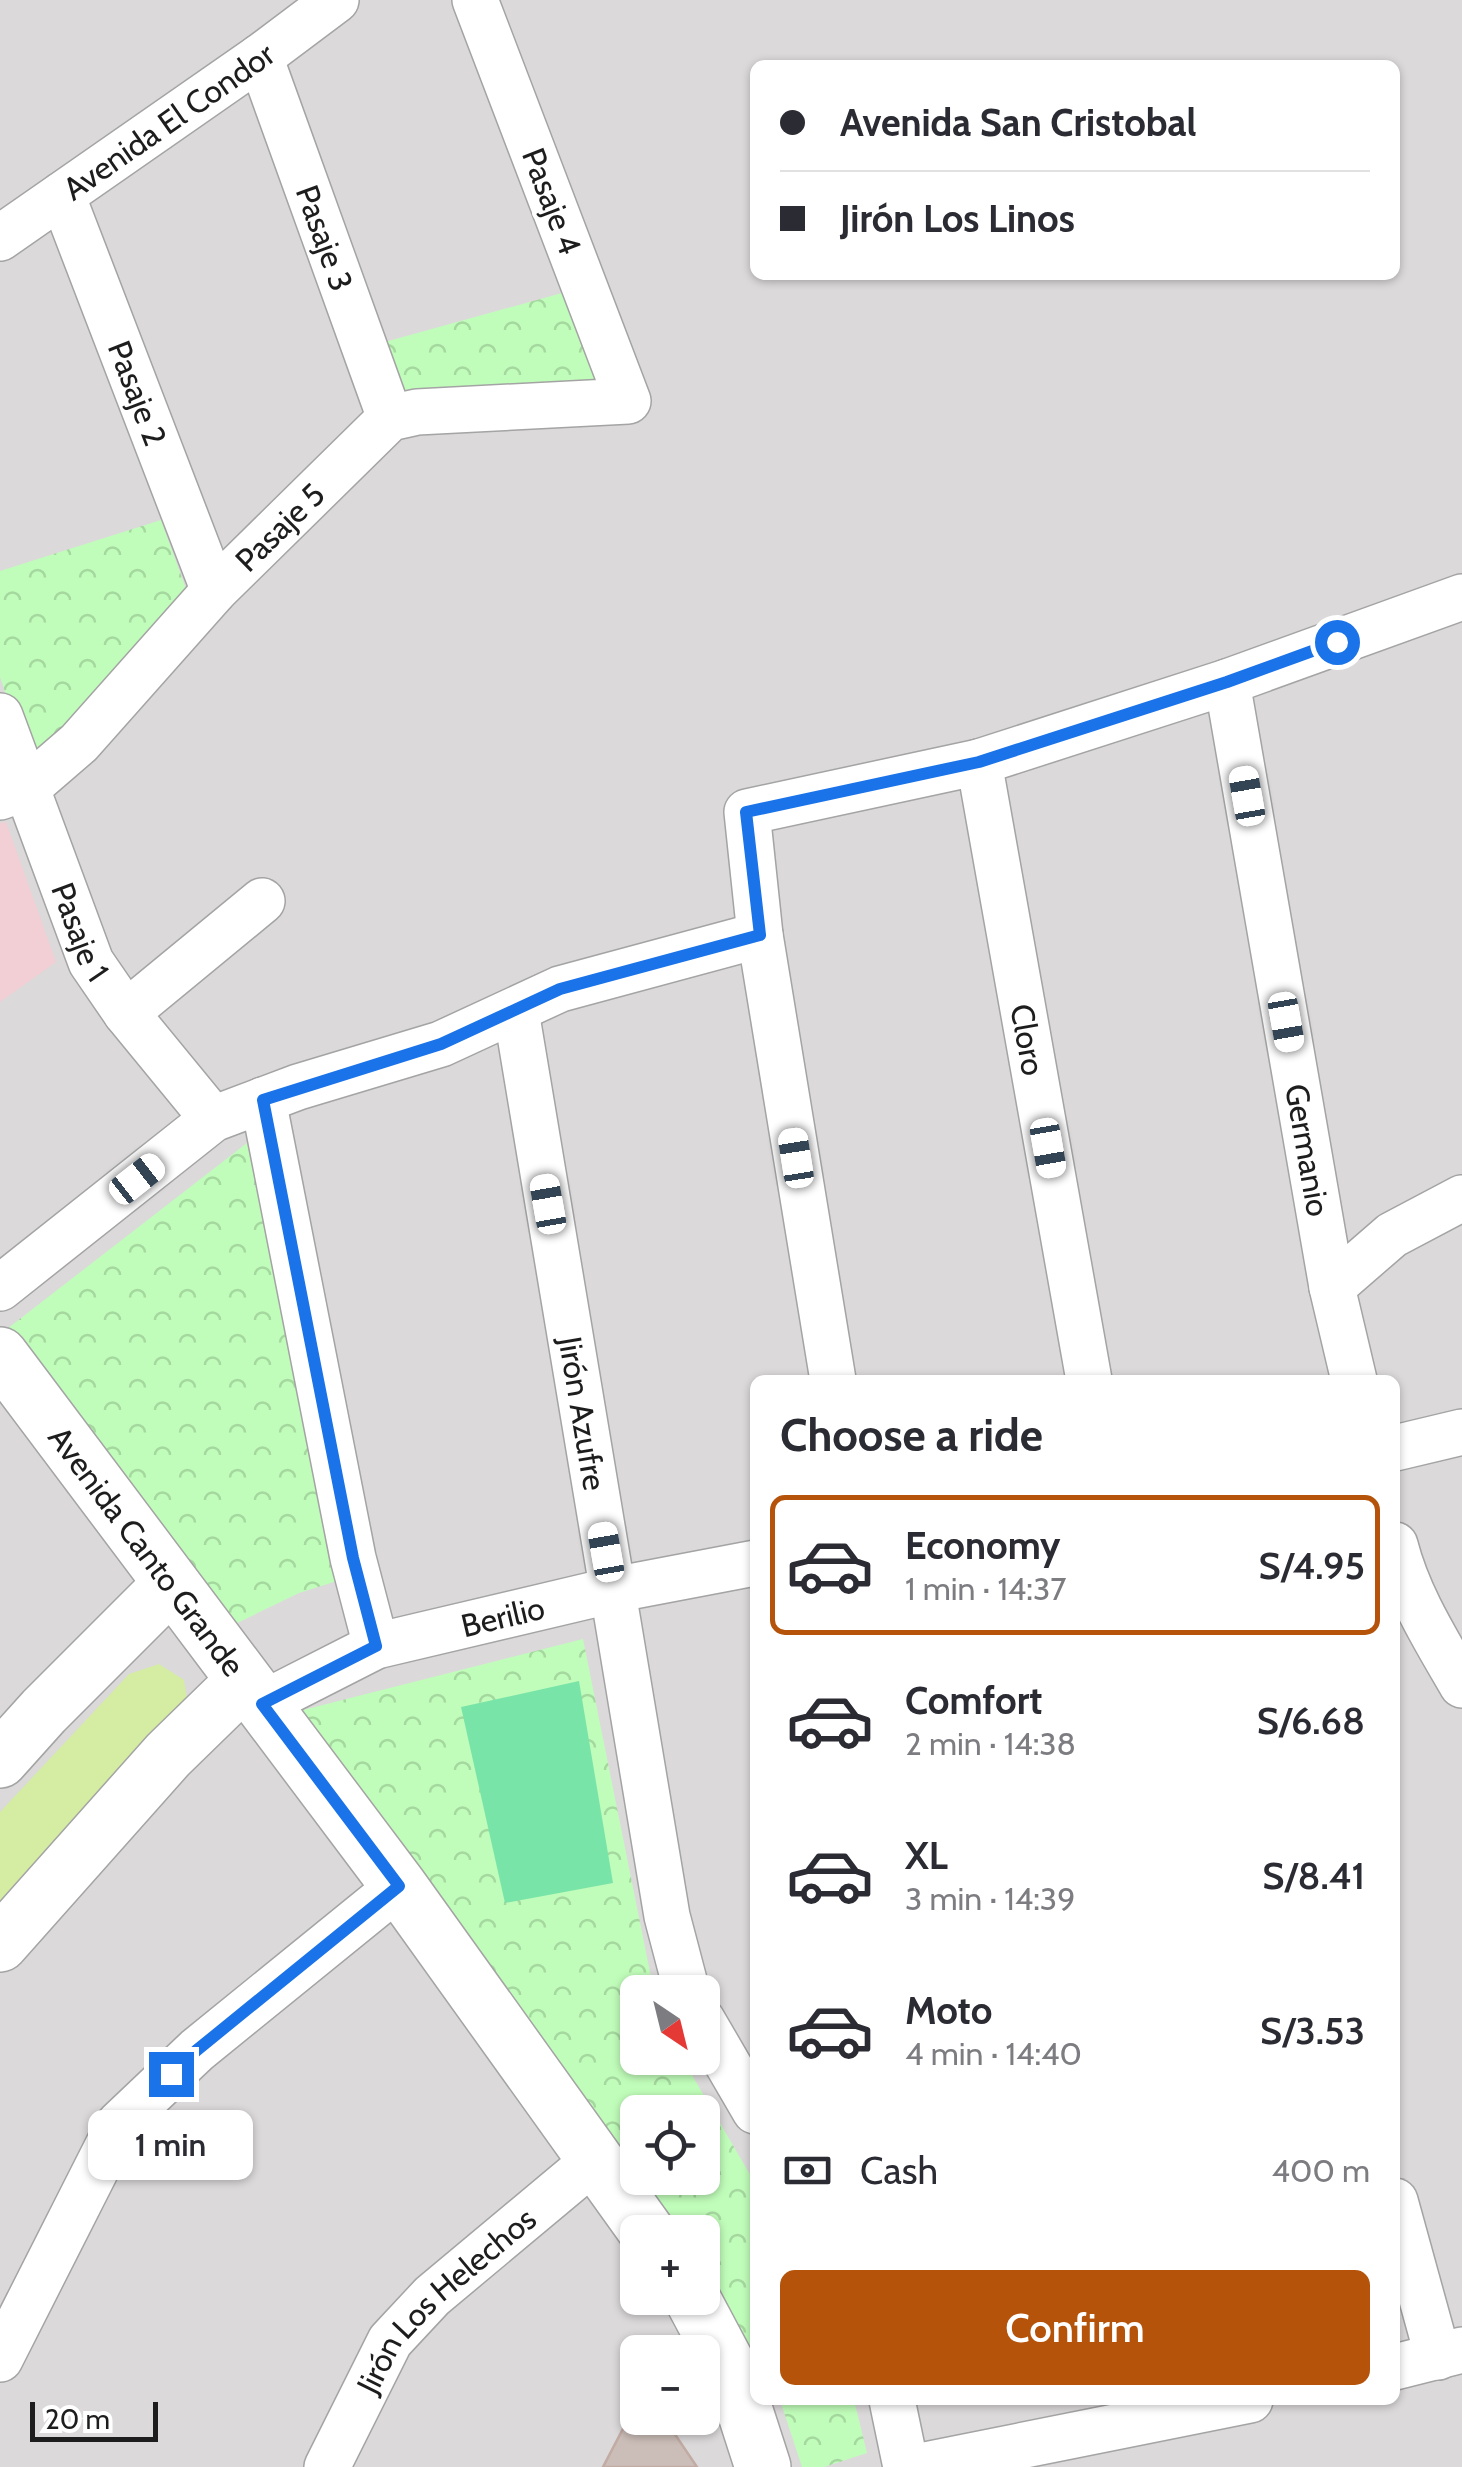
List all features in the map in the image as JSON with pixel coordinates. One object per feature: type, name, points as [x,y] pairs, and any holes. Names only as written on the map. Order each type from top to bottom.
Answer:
[{"type":"street","name":"Avenida El Condor","points":[[0,238],[336,0]]},
{"type":"street","name":"Pasaje 4","points":[[390,418],[417,412],[628,401],[475,0]]},
{"type":"street","name":"Pasaje 3","points":[[260,57],[390,418]]},
{"type":"street","name":"Pasaje 2","points":[[62,196],[214,591]]},
{"type":"street","name":"Pasaje 5","points":[[14,792],[79,743],[214,591],[390,418]]},
{"type":"street","points":[[832,1375],[760,935],[746,812],[979,762],[1227,682],[1462,597]]},
{"type":"street","name":"Germanio","points":[[1227,682],[1332,1287],[1353,1375]]},
{"type":"street","name":"Pasaje 1","points":[[0,716],[14,792],[91,962],[126,1014],[213,1119]]},
{"type":"street","name":"Cloro","points":[[979,762],[1088,1375]]},
{"type":"street","points":[[126,1014],[262,900]]},
{"type":"street","points":[[0,1288],[213,1119],[441,1044],[560,989],[760,935]]},
{"type":"street","name":"Jirón Azufre","points":[[516,1010],[667,1916],[683,1975]]},
{"type":"street","points":[[263,1100],[353,1558],[376,1646]]},
{"type":"street","points":[[1332,1287],[1392,1235],[1462,1198]]},
{"type":"street","name":"Avenida Canto Grande","points":[[0,1355],[399,1886],[636,2215]]},
{"type":"street","points":[[1400,1447],[1462,1432]]},
{"type":"street","name":"Berilio","points":[[253,1692],[376,1646],[613,1590],[750,1564]]},
{"type":"street","points":[[1400,1564],[1429,1628],[1462,1685]]},
{"type":"street","points":[[0,1760],[171,1584]]},
{"type":"street","points":[[0,1944],[168,1754],[253,1692]]},
{"type":"street","points":[[0,2359],[119,2124],[197,2050],[399,1886]]},
{"type":"street","points":[[720,2051],[750,2103]]},
{"type":"street","name":"Jirón Los Helechos","points":[[327,2467],[390,2342],[432,2296],[596,2159]]},
{"type":"street","points":[[1400,2222],[1432,2358]]},
{"type":"street","points":[[701,2315],[734,2377],[763,2467]]},
{"type":"street","points":[[893,2405],[906,2467]]},
{"type":"street","points":[[914,2467],[1173,2408],[1202,2405]]},
{"type":"shaded area","points":[[0,0],[1462,0],[1462,2467],[0,2467]]},
{"type":"shaded area","points":[[6,822],[56,962],[0,1002],[0,823]]},
{"type":"green space","points":[[580,288],[603,390],[411,404],[374,345]]},
{"type":"green space","points":[[161,520],[194,611],[56,761],[27,755],[0,677],[0,571]]},
{"type":"green space","points":[[247,1143],[337,1581],[299,1593],[229,1627],[3,1332]]},
{"type":"green space","points":[[583,1639],[651,1975],[620,1975],[620,2075],[692,2075],[704,2095],[620,2095],[620,2159],[299,1711]]},
{"type":"green space","points":[[159,1664],[184,1680],[188,1706],[0,1922],[0,1812],[129,1674]]},
{"type":"green space","points":[[579,1681],[613,1883],[505,1903],[461,1707]]},
{"type":"green space","points":[[720,2123],[750,2174],[750,2346],[720,2302],[720,2215],[660,2215],[646,2195],[720,2195]]},
{"type":"green space","points":[[782,2405],[855,2405],[867,2453],[824,2467],[802,2467]]},
{"type":"building","points":[[620,2434],[675,2435],[697,2467],[603,2467]]},
{"type":"route","points":[[171,2074],[399,1886],[262,1704],[376,1646],[353,1558],[263,1100],[441,1044],[560,989],[760,935],[746,812],[979,762],[1337,642]]}]
